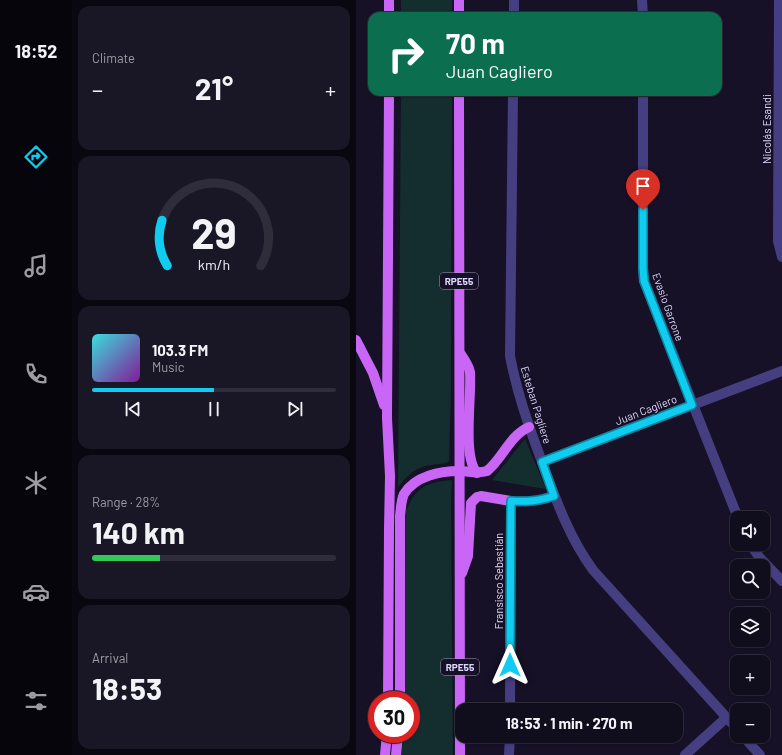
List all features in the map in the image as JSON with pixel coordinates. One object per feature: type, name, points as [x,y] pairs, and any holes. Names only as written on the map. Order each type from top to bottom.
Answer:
[{"type":"main road","points":[[389,0],[389,12]]},
{"type":"main road","points":[[459,0],[459,12]]},
{"type":"main road","points":[[388,96],[388,418],[390,476],[388,529],[388,691]]},
{"type":"main road","name":"RPE55","points":[[459,96],[460,755]]},
{"type":"main road","points":[[356,340],[373,373],[388,418]]},
{"type":"main road","points":[[460,352],[470,371],[470,451],[472,466],[477,473]]},
{"type":"main road","points":[[400,691],[400,516],[402,498],[409,488],[421,479],[436,473],[459,471],[477,473],[487,471],[515,436],[521,430],[529,427]]},
{"type":"main road","points":[[460,579],[468,556],[471,502],[477,497],[481,496],[511,501]]},
{"type":"main road","points":[[385,755],[386,743]]},
{"type":"main road","points":[[396,755],[397,743]]},
{"type":"street","points":[[514,0],[514,12]]},
{"type":"street","points":[[642,0],[642,12]]},
{"type":"street","name":"Nicolás Esandi","points":[[779,0],[778,241],[782,258]]},
{"type":"street","name":"Esteban Pagliere","points":[[513,96],[510,356],[529,427],[554,496],[568,529],[582,555],[593,570],[730,722]]},
{"type":"street","name":"Evasio Garrone","points":[[643,96],[644,281],[735,511]]},
{"type":"street","name":"Juan Cagliero","points":[[542,462],[782,371]]},
{"type":"street","points":[[511,501],[538,501],[554,496]]},
{"type":"street","name":"Fransisco Sebastián","points":[[510,703],[511,501]]},
{"type":"street","points":[[755,551],[782,581]]},
{"type":"street","points":[[685,755],[726,718]]},
{"type":"street","points":[[510,743],[510,755]]},
{"type":"street","points":[[749,743],[760,755]]},
{"type":"green space","points":[[401,0],[452,0],[452,12],[401,12]]},
{"type":"green space","points":[[401,96],[452,96],[451,390],[449,461],[417,469],[398,487]]},
{"type":"green space","points":[[525,439],[546,489],[492,480]]},
{"type":"green space","points":[[452,481],[453,755],[400,755],[401,743],[420,743],[420,691],[403,691],[406,510],[418,491],[435,483]]},
{"type":"route","points":[[510,665],[511,501],[538,501],[554,496],[542,462],[692,405],[644,281],[643,210]]}]
